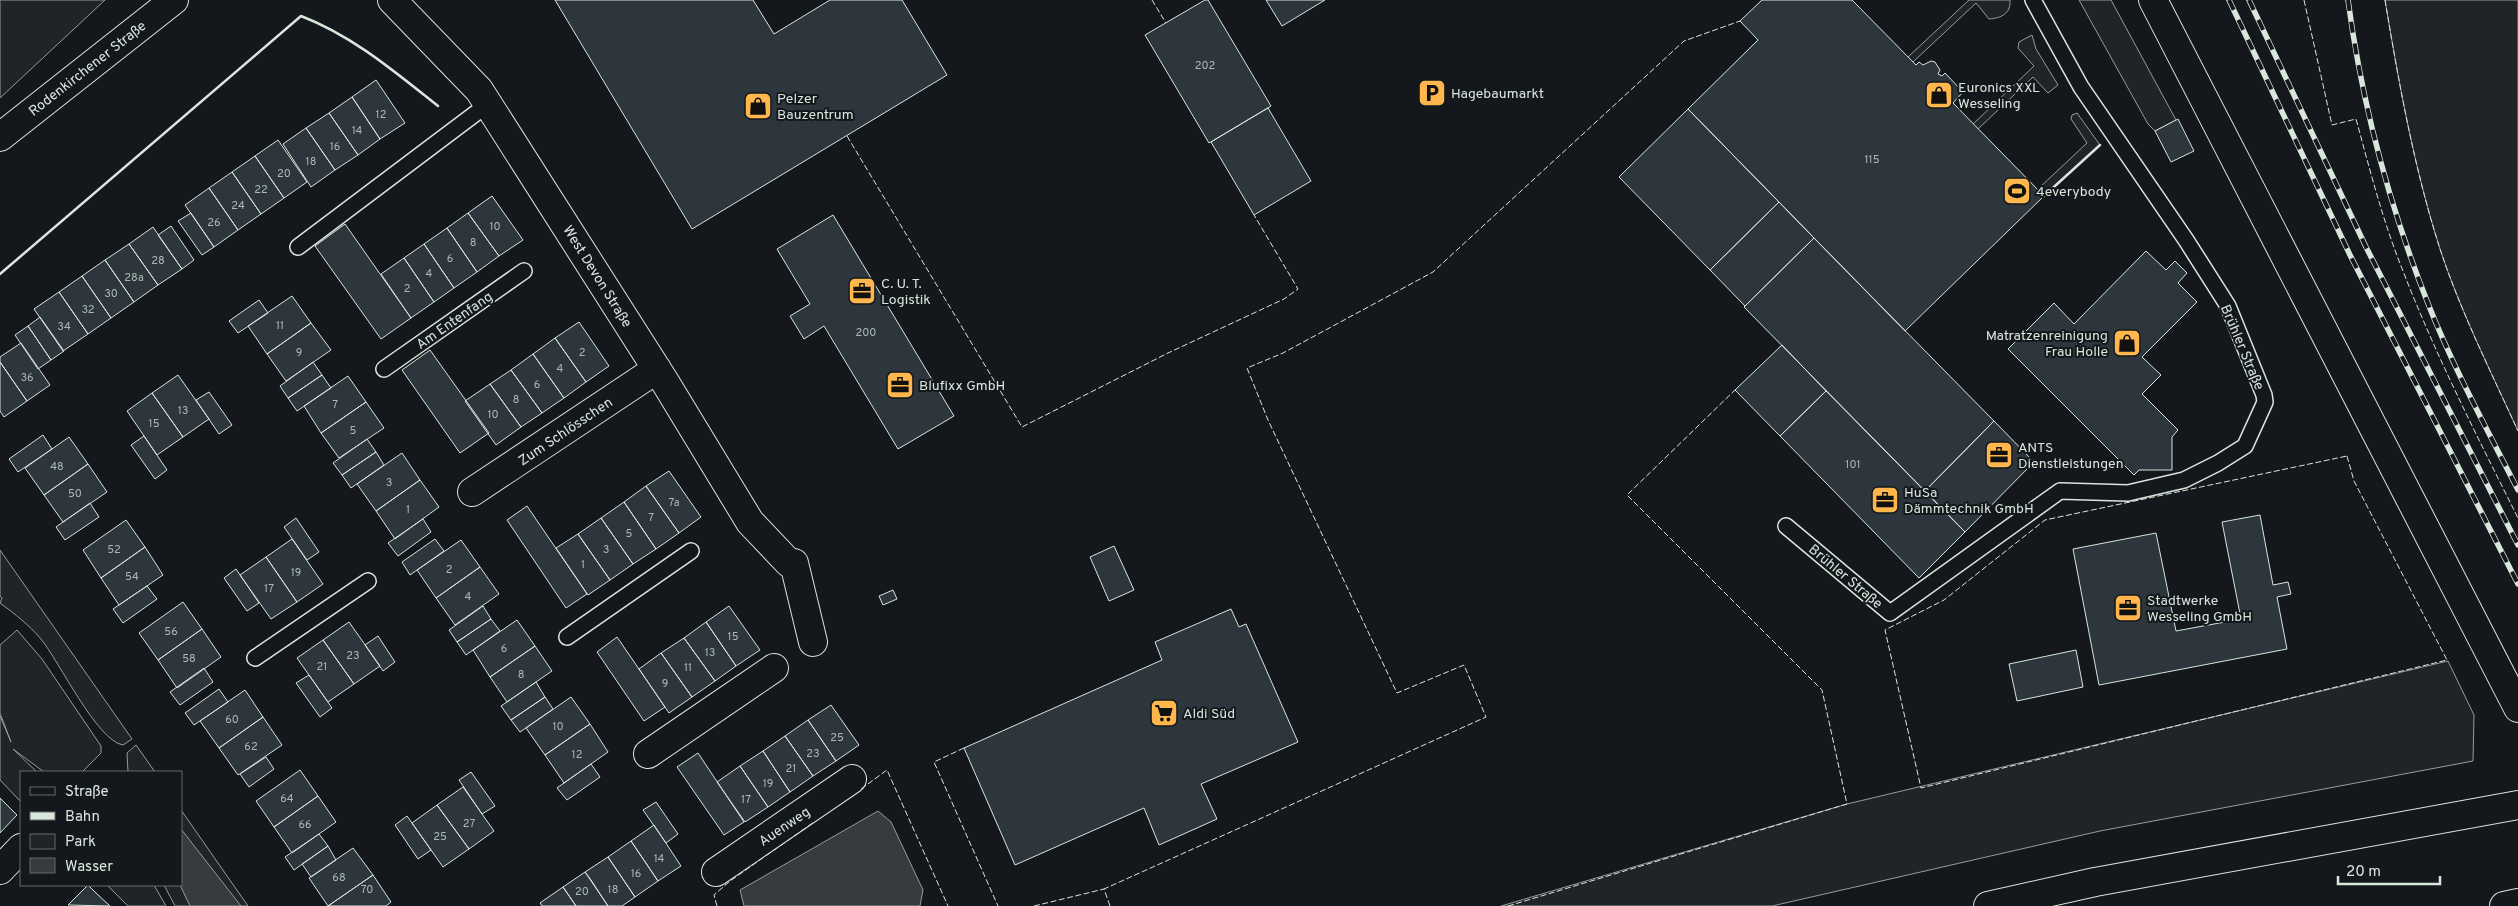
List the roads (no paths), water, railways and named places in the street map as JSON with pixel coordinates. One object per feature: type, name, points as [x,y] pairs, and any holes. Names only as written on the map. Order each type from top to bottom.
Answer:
[{"type":"main road","name":"Rodenkirchener Straße","points":[[0,137],[174,0]]},
{"type":"main road","name":"West Devon Straße","points":[[392,0],[479,90],[656,369],[750,522],[791,563],[814,642]]},
{"type":"main road","points":[[2153,0],[2518,708]]},
{"type":"main road","name":"Zum Schlösschen","points":[[472,492],[656,369]]},
{"type":"main road","points":[[648,754],[774,668]]},
{"type":"main road","name":"Auenweg","points":[[716,872],[852,780]]},
{"type":"main road","points":[[1988,906],[2095,882],[2518,805]]},
{"type":"main road","points":[[0,870],[20,849]]},
{"type":"main road","points":[[2504,906],[2518,904]]},
{"type":"lane","name":"Brühler Straße","points":[[1786,526],[1890,613],[2060,491],[2128,493],[2184,480],[2218,463],[2245,446],[2265,402],[2264,395],[2228,306],[2186,240],[2082,87],[2033,0]]},
{"type":"lane","points":[[298,247],[488,104]]},
{"type":"lane","name":"Am Entenfang","points":[[384,369],[524,271]]},
{"type":"lane","points":[[568,637],[691,551]]},
{"type":"lane","points":[[255,658],[368,581]]},
{"type":"water","points":[[878,811],[891,822],[923,890],[920,906],[744,906],[740,890]]},
{"type":"water","points":[[182,830],[241,906],[190,906],[180,886],[182,886]]},
{"type":"railway","points":[[2229,0],[2350,255],[2518,584]]},
{"type":"railway","points":[[2249,0],[2366,247],[2518,545]]},
{"type":"railway","points":[[2348,0],[2369,117],[2402,232],[2429,306],[2449,353],[2518,490]]},
{"type":"place","name":"Hagebaumarkt","points":[[1432,93]]},
{"type":"place","name":"Euronics XXL Wesseling","points":[[1939,95]]},
{"type":"place","name":"Pelzer Bauzentrum","points":[[758,106]]},
{"type":"place","name":"4everybody","points":[[2017,191]]},
{"type":"place","name":"C. U. T. Logistik","points":[[862,291]]},
{"type":"place","name":"Matratzenreinigung Frau Holle","points":[[2127,343]]},
{"type":"place","name":"Blufixx GmbH","points":[[900,385]]},
{"type":"place","name":"ANTS Dienstleistungen","points":[[1999,455]]},
{"type":"place","name":"HuSa Dämmtechnik GmbH","points":[[1885,500]]},
{"type":"place","name":"Stadtwerke Wesseling GmbH","points":[[2128,608]]},
{"type":"place","name":"Aldi Süd","points":[[1164,713]]}]
